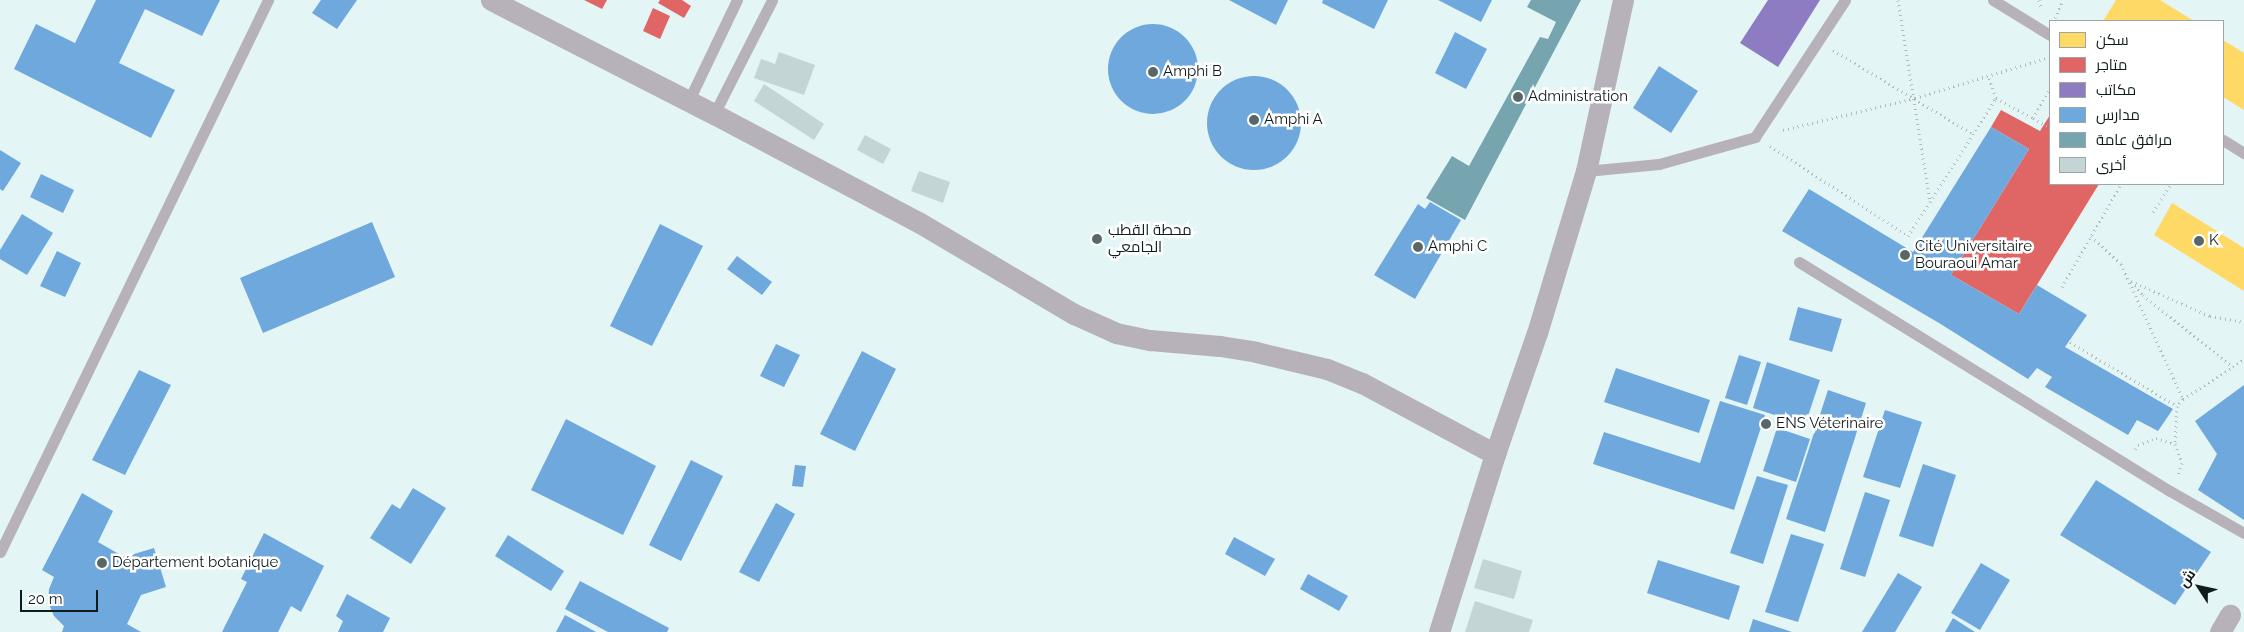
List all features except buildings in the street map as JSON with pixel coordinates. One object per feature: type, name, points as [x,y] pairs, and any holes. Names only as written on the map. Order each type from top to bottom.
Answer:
[{"type":"street","points":[[491,0],[689,100],[920,223],[1074,314],[1116,333],[1150,340],[1220,346],[1256,352],[1327,369],[1362,383],[1495,454]]},
{"type":"street","points":[[1439,632],[1495,454],[1537,333],[1586,171],[1624,0]]},
{"type":"lane","points":[[0,552],[268,0]]},
{"type":"lane","points":[[689,100],[738,0]]},
{"type":"lane","points":[[714,114],[772,0]]},
{"type":"lane","points":[[1586,171],[1659,164],[1755,136],[1845,0]]},
{"type":"lane","points":[[1993,0],[2049,34]]},
{"type":"lane","points":[[2224,141],[2244,153]]},
{"type":"lane","points":[[1799,262],[2124,463],[2244,534]]},
{"type":"path","points":[[1898,0],[1930,202]]},
{"type":"path","points":[[2054,20],[2063,0]]},
{"type":"path","points":[[1818,42],[1973,134]]},
{"type":"path","points":[[1755,136],[1915,98],[1988,78],[2049,57]]},
{"type":"path","points":[[1988,78],[1996,98],[2049,127]]},
{"type":"path","points":[[2033,118],[2049,91]]},
{"type":"path","points":[[1755,136],[1908,236],[1996,98]]},
{"type":"path","points":[[2062,287],[2121,185]]},
{"type":"path","points":[[2152,212],[2170,185]]},
{"type":"path","points":[[2092,236],[2121,264],[2182,399]]},
{"type":"path","points":[[2128,280],[2210,316],[2244,322]]},
{"type":"path","points":[[2128,280],[2143,295],[2233,366]]},
{"type":"path","points":[[2070,342],[2177,406]]},
{"type":"path","points":[[2170,491],[2182,463],[2175,444],[2177,406],[2182,399],[2244,359]]},
{"type":"path","points":[[2124,463],[2138,445],[2156,438],[2175,444]]},
{"type":"place","name":"Amphi B","points":[[1153,72]]},
{"type":"place","name":"Administration","points":[[1518,97]]},
{"type":"place","name":"Amphi A","points":[[1254,120]]},
{"type":"place","name":"محطة القطب الجامعي","points":[[1097,239]]},
{"type":"place","name":"K","points":[[2199,241]]},
{"type":"place","name":"Amphi C","points":[[1418,247]]},
{"type":"place","name":"Cité Universitaire Bouraoui Amar","points":[[1905,255]]},
{"type":"place","name":"ENS Véterinaire","points":[[1766,424]]},
{"type":"place","name":"Département botanique","points":[[102,563]]}]
